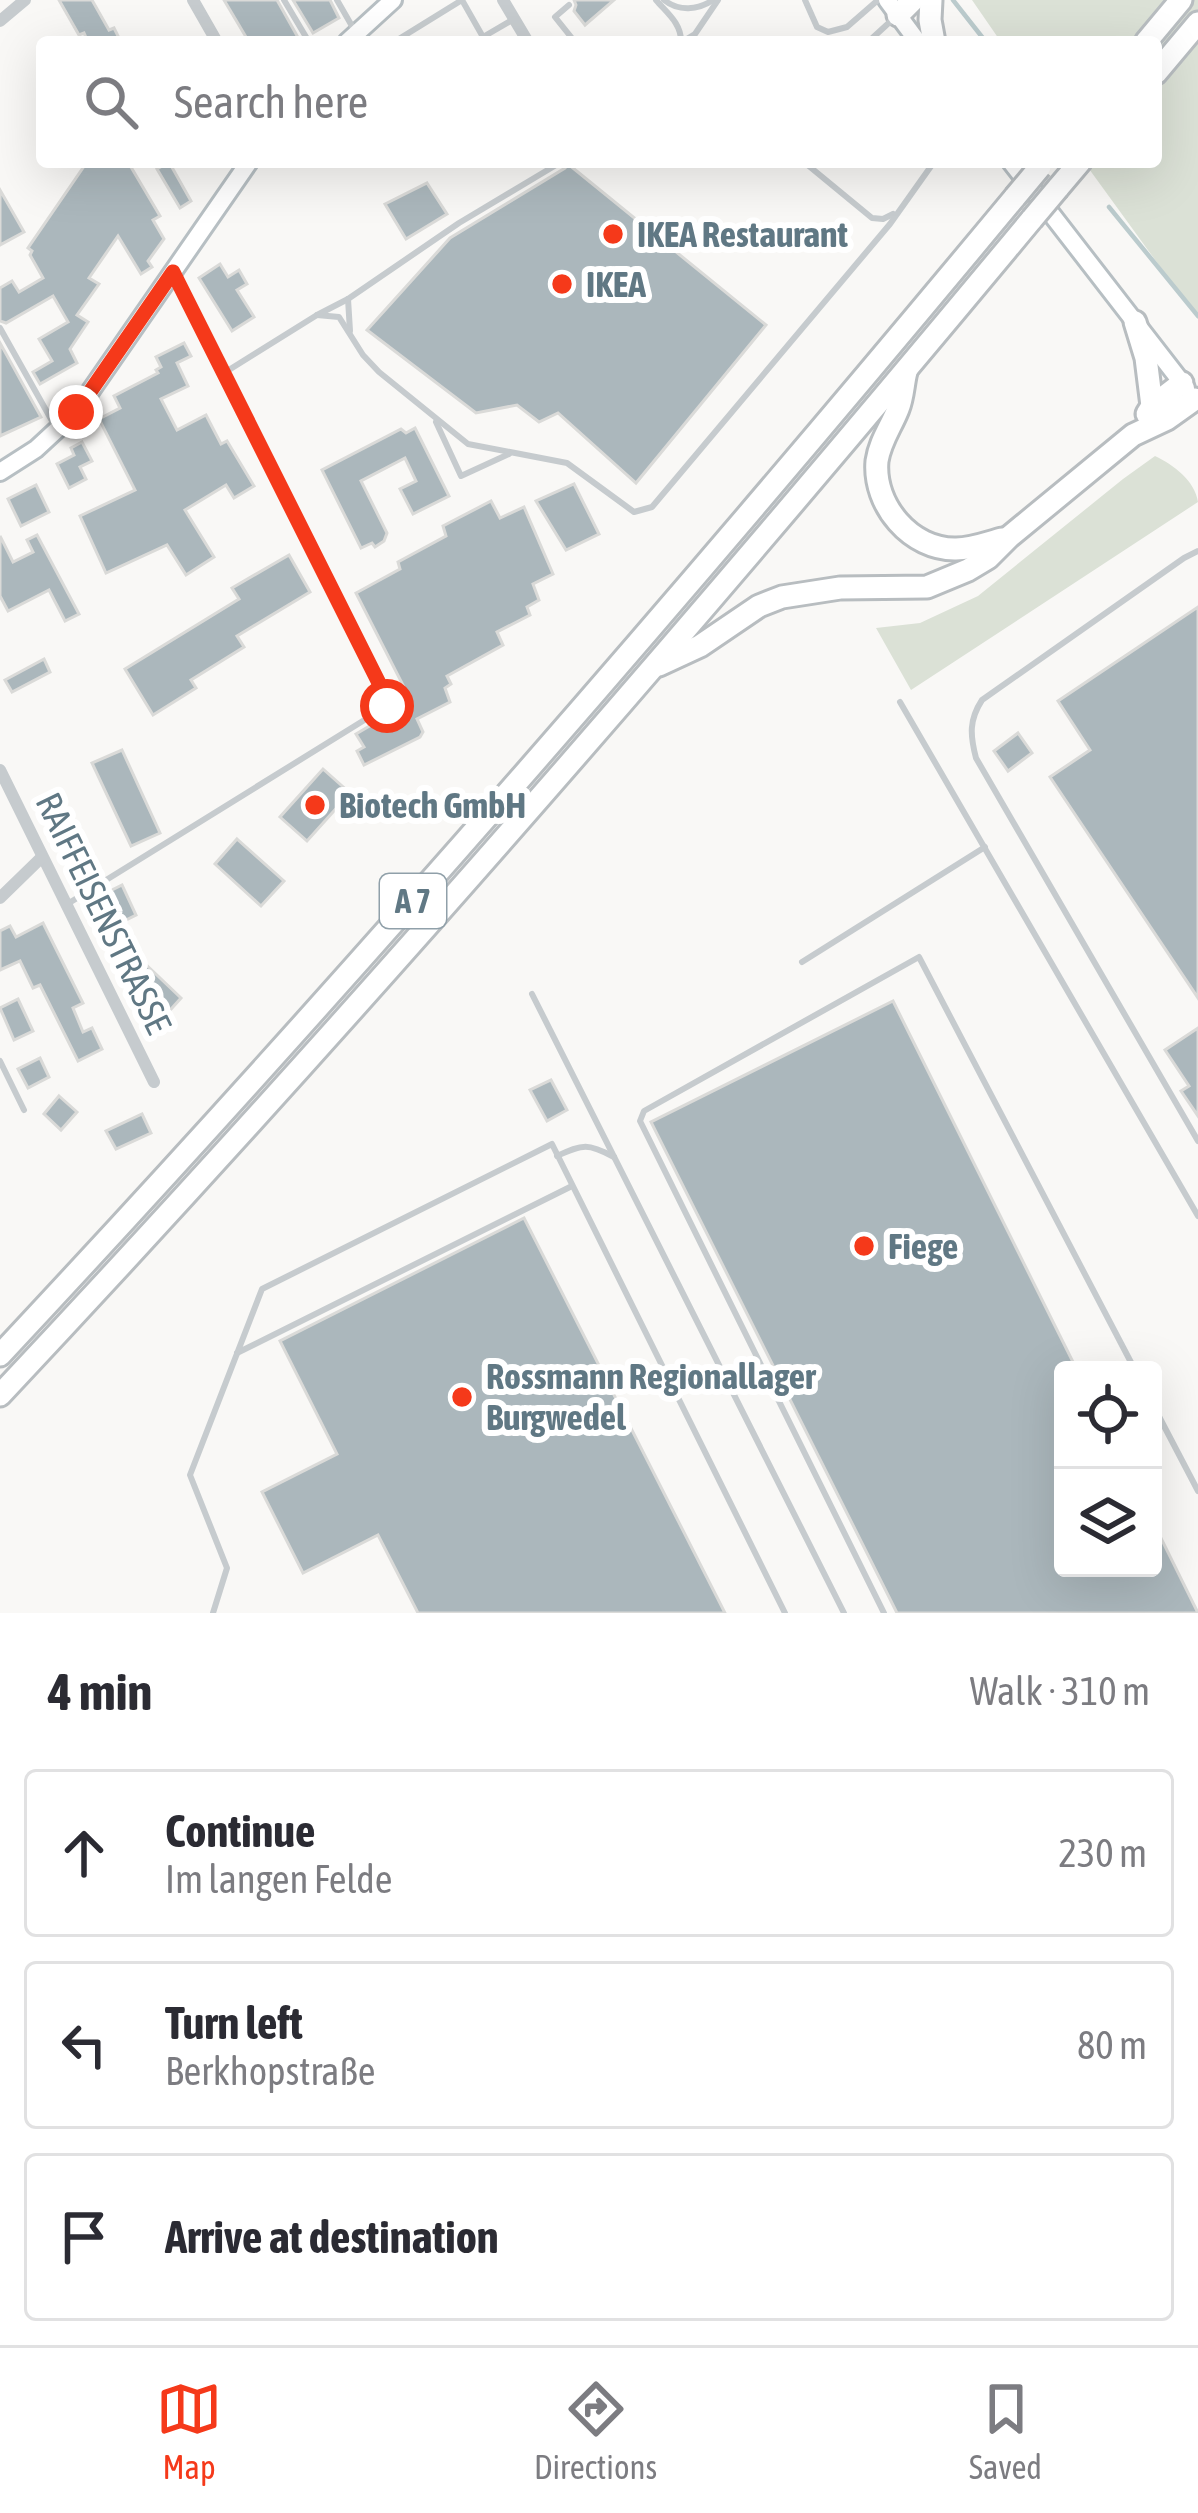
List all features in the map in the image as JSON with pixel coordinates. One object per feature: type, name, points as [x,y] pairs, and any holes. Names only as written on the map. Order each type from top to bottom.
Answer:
[{"type":"highway","points":[[931,0],[933,36]]},
{"type":"highway","points":[[1150,36],[1173,6]]},
{"type":"highway","points":[[1162,66],[1198,23]]},
{"type":"highway","name":"A 7","points":[[0,1355],[549,748],[1039,168]]},
{"type":"highway","name":"A 7","points":[[0,1395],[283,1088],[653,668],[1075,168]]},
{"type":"highway","points":[[1133,435],[1152,406],[1146,358],[1135,322]]},
{"type":"highway","points":[[906,371],[899,407],[878,455],[880,490],[888,508],[916,538],[942,548],[975,547],[1009,537]]},
{"type":"highway","points":[[1152,406],[1192,395]]},
{"type":"highway","points":[[653,668],[782,597],[840,588],[927,586],[968,570],[1133,435],[1167,419],[1192,395]]},
{"type":"main road","points":[[360,36],[393,0]]},
{"type":"main road","points":[[894,4],[915,36]]},
{"type":"main road","points":[[0,472],[58,431],[76,412],[245,168]]},
{"type":"main road","points":[[1016,168],[1192,395]]},
{"type":"street","points":[[0,21],[25,0]]},
{"type":"street","points":[[193,0],[214,36]]},
{"type":"street","points":[[502,0],[524,36]]},
{"type":"street","points":[[173,272],[368,660]]},
{"type":"street","name":"RAIFFEISENSTRASSE","points":[[0,770],[154,1082]]},
{"type":"street","points":[[0,898],[42,857]]},
{"type":"lane","points":[[284,0],[305,36]]},
{"type":"lane","points":[[338,0],[356,36]]},
{"type":"lane","points":[[404,36],[462,0],[482,36]]},
{"type":"lane","points":[[660,0],[691,8],[716,0]]},
{"type":"lane","points":[[660,0],[681,36]]},
{"type":"lane","points":[[695,36],[716,0]]},
{"type":"lane","points":[[805,0],[817,27],[828,36]]},
{"type":"lane","points":[[831,36],[894,4]]},
{"type":"lane","points":[[872,36],[894,4]]},
{"type":"lane","points":[[569,5],[555,17],[570,36]]},
{"type":"lane","points":[[485,36],[514,19]]},
{"type":"lane","points":[[224,374],[551,168]]},
{"type":"lane","points":[[811,168],[872,218],[896,213]]},
{"type":"lane","points":[[317,315],[339,317],[379,372],[468,444],[567,464],[634,512],[652,507],[930,168]]},
{"type":"lane","points":[[348,299],[350,334]]},
{"type":"lane","points":[[0,328],[58,431]]},
{"type":"lane","points":[[434,419],[461,476],[512,452]]},
{"type":"lane","points":[[1198,551],[982,700],[971,717],[976,758],[1198,1141]]},
{"type":"lane","points":[[66,905],[387,706],[368,660]]},
{"type":"lane","points":[[900,702],[1198,1216]]},
{"type":"lane","points":[[802,962],[985,847]]},
{"type":"lane","points":[[884,1613],[640,1121],[644,1111],[919,957],[1130,1361]]},
{"type":"lane","points":[[532,994],[844,1613]]},
{"type":"lane","points":[[0,1061],[24,1110]]},
{"type":"lane","points":[[213,1613],[227,1568],[190,1475],[262,1289],[551,1144],[785,1613]]},
{"type":"lane","points":[[557,1156],[591,1146],[617,1159]]},
{"type":"lane","points":[[238,1353],[572,1186]]},
{"type":"lane","points":[[1162,1422],[1198,1491]]},
{"type":"shaded area","points":[[972,0],[1198,0],[1198,319],[1088,168],[1162,168],[1162,36],[997,36]]},
{"type":"shaded area","points":[[1155,456],[1182,474],[1198,502],[911,690],[876,628],[920,623],[978,596]]},
{"type":"building","points":[[59,0],[92,0],[109,30],[114,28],[118,36],[79,35]]},
{"type":"building","points":[[224,0],[277,0],[297,36],[245,36]]},
{"type":"building","points":[[293,0],[330,0],[339,18],[313,33]]},
{"type":"building","points":[[574,0],[614,0],[585,25],[574,11]]},
{"type":"building","points":[[83,168],[132,168],[160,216],[153,220],[164,239],[148,261],[152,267],[141,274],[118,236],[89,278],[99,284],[77,315],[88,322],[70,349],[77,363],[40,384],[33,372],[52,361],[39,339],[68,322],[53,296],[6,323],[0,321],[0,288],[12,281],[19,292],[43,278],[28,248]]},
{"type":"building","points":[[172,168],[191,201],[180,208],[157,169]]},
{"type":"building","name":"IKEA","points":[[565,168],[573,168],[766,325],[636,483],[558,413],[539,422],[517,405],[476,413],[367,330],[450,238]]},
{"type":"building","points":[[427,183],[447,214],[406,239],[385,204]]},
{"type":"building","points":[[0,190],[24,232],[0,245]]},
{"type":"building","points":[[220,264],[228,277],[239,270],[247,284],[237,290],[254,317],[232,331],[199,278]]},
{"type":"building","points":[[0,343],[41,417],[0,436]]},
{"type":"building","points":[[184,343],[191,356],[177,363],[188,386],[161,399],[177,430],[206,415],[221,444],[227,441],[254,486],[234,498],[226,485],[185,510],[214,557],[186,575],[167,545],[106,573],[80,516],[135,490],[99,419],[120,408],[114,396],[158,373],[161,367],[156,357]]},
{"type":"building","points":[[415,428],[449,496],[413,514],[400,489],[416,481],[405,458],[361,481],[387,533],[375,547],[372,543],[361,548],[322,470],[401,429],[406,433]]},
{"type":"building","points":[[82,442],[92,461],[80,467],[86,479],[69,488],[57,464],[74,455],[71,448]]},
{"type":"building","points":[[574,484],[599,534],[566,550],[536,501]]},
{"type":"building","points":[[36,485],[49,512],[21,526],[8,499]]},
{"type":"building","points":[[491,501],[500,518],[524,507],[553,574],[533,584],[539,600],[527,607],[530,615],[497,632],[503,645],[447,676],[450,702],[417,719],[423,732],[420,737],[364,765],[357,751],[364,747],[356,734],[388,715],[394,699],[407,693],[356,593],[400,569],[398,562],[446,536],[443,526]]},
{"type":"building","points":[[37,535],[79,614],[65,621],[49,590],[8,611],[0,596],[0,536],[13,562],[33,552],[27,540]]},
{"type":"building","points":[[289,555],[310,592],[237,636],[244,647],[191,680],[196,688],[153,715],[125,669],[239,599],[232,588]]},
{"type":"building","points":[[1198,607],[1198,998],[1050,777],[1090,750],[1058,701]]},
{"type":"building","points":[[44,659],[50,672],[12,692],[5,680]]},
{"type":"building","points":[[1018,733],[1032,753],[1008,771],[994,751]]},
{"type":"building","points":[[122,750],[160,833],[131,846],[92,763]]},
{"type":"building","name":"Biotech GmbH","points":[[323,769],[350,793],[307,841],[280,817]]},
{"type":"building","points":[[237,839],[284,881],[261,906],[215,864]]},
{"type":"building","points":[[122,885],[136,915],[104,931],[90,901]]},
{"type":"building","points":[[43,923],[83,1003],[73,1008],[83,1032],[92,1028],[102,1049],[78,1061],[40,985],[33,988],[20,961],[0,970],[0,931],[10,926],[16,937]]},
{"type":"building","points":[[138,957],[181,998],[163,1018],[136,993],[147,981],[130,967]]},
{"type":"building","points":[[18,999],[33,1031],[14,1040],[0,1008]]},
{"type":"building","name":"Fiege","points":[[893,1001],[1073,1361],[1054,1361],[1054,1577],[1162,1577],[1162,1540],[1198,1613],[897,1613],[651,1122]]},
{"type":"building","points":[[1198,1028],[1198,1116],[1181,1091],[1189,1086],[1165,1050]]},
{"type":"building","points":[[40,1058],[49,1077],[28,1088],[18,1069]]},
{"type":"building","points":[[551,1080],[567,1110],[547,1121],[530,1090]]},
{"type":"building","points":[[59,1096],[77,1112],[61,1130],[44,1114]]},
{"type":"building","points":[[142,1114],[151,1133],[116,1149],[106,1131]]},
{"type":"building","name":"Rossmann Regionallager Burgwedel","points":[[524,1218],[725,1613],[418,1613],[378,1535],[303,1573],[262,1492],[337,1454],[280,1341]]},
{"type":"waterway","points":[[953,0],[981,36]]},
{"type":"waterway","points":[[1109,207],[1198,316]]},
{"type":"place","name":"IKEA Restaurant","points":[[613,234]]},
{"type":"place","name":"IKEA","points":[[562,284]]},
{"type":"place","name":"Biotech GmbH","points":[[315,805]]},
{"type":"place","name":"Fiege","points":[[864,1246]]},
{"type":"place","name":"Rossmann Regionallager Burgwedel","points":[[462,1397]]},
{"type":"route","points":[[76,412],[173,272],[387,706]]}]
